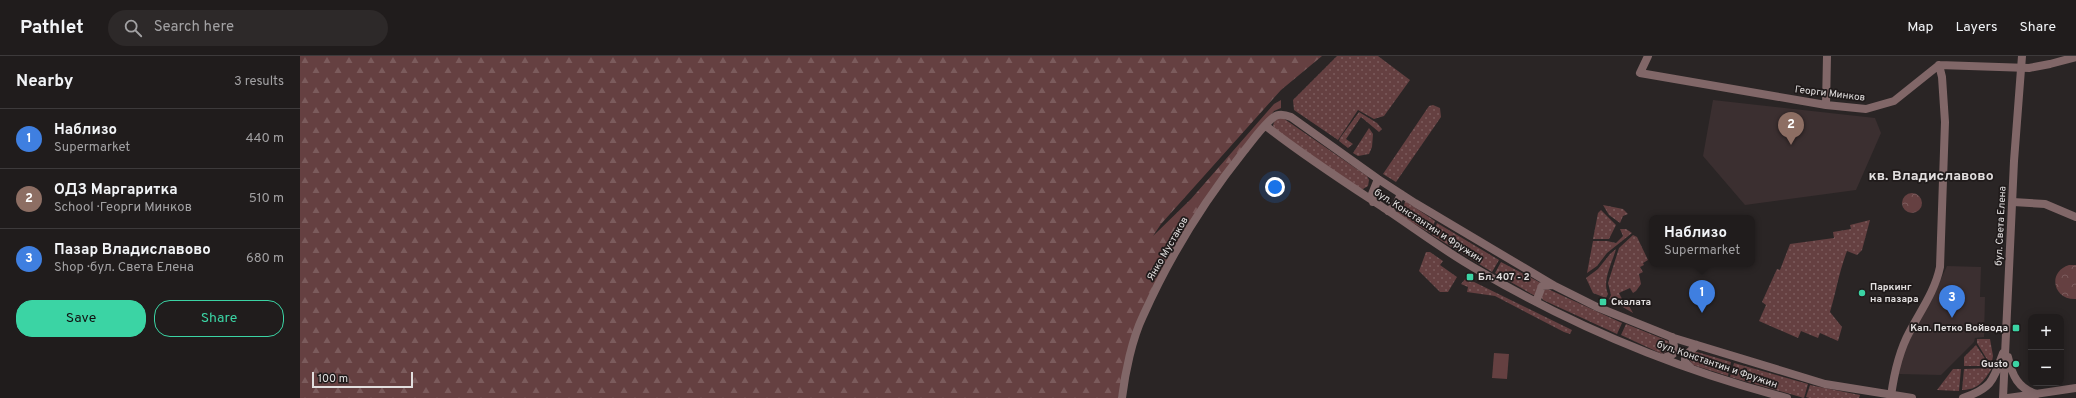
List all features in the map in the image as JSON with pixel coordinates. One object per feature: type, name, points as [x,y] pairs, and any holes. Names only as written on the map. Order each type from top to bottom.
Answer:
[{"type":"street","name":"Георги Минков","points":[[1648,56],[1640,73],[1826,105],[1866,109],[1894,101],[1939,65]]},
{"type":"street","points":[[1826,105],[1828,56]]},
{"type":"street","name":"бул. Света Елена","points":[[2003,398],[2022,56]]},
{"type":"street","points":[[1891,396],[1894,374],[1908,335],[1937,282],[1940,267],[1945,122],[1942,77],[1939,65],[2022,68],[2050,64],[2076,56]]},
{"type":"street","name":"бул. Константин и Фружин","points":[[1378,179],[1291,116],[1280,114],[1274,116],[1266,126],[1317,164],[1373,202],[1476,269],[1536,302],[1580,325],[1664,358],[1786,398]]},
{"type":"street","name":"Янко Мустаков","points":[[1122,398],[1129,361],[1142,317],[1174,253],[1235,162],[1266,126]]},
{"type":"street","points":[[1373,202],[1373,190],[1378,179],[1401,194],[1396,205],[1388,211]]},
{"type":"street","points":[[1373,190],[1382,185],[1387,185]]},
{"type":"street","name":"бул. Константин и Фружин","points":[[1401,194],[1553,285],[1597,306],[1672,337],[1825,384],[1891,396],[1912,398]]},
{"type":"street","points":[[2013,202],[2045,204],[2076,217]]},
{"type":"street","points":[[1536,302],[1542,286],[1553,285]]},
{"type":"street","points":[[1664,358],[1673,354],[1674,346],[1672,337]]},
{"type":"street","points":[[1691,368],[1686,364],[1685,356],[1697,345]]},
{"type":"street","points":[[2005,347],[2012,374],[2017,382],[2023,388],[2040,395]]},
{"type":"street","points":[[1963,398],[1984,388],[1993,380],[2005,347]]},
{"type":"street","points":[[2008,398],[2054,395],[2076,388]]},
{"type":"shaded area","points":[[1713,100],[1875,118],[1881,133],[1856,190],[1745,205],[1703,156]]},
{"type":"shaded area","points":[[1947,266],[1981,267],[1980,297],[1985,297],[1984,337],[1975,338],[1974,342],[1941,375],[1899,374],[1901,358],[1908,337],[1932,298]]},
{"type":"green space","points":[[300,56],[1322,56],[1281,90],[1161,224],[1153,236],[1191,199],[1274,104],[1281,100],[1281,108],[1274,111],[1201,209],[1140,317],[1118,398],[300,398]]},
{"type":"green space","points":[[1337,56],[1378,56],[1410,80],[1384,116],[1374,119],[1358,110],[1338,140],[1294,110],[1293,100]]},
{"type":"green space","points":[[1433,105],[1440,108],[1441,117],[1396,182],[1383,174],[1429,106]]},
{"type":"green space","points":[[1359,112],[1377,123],[1382,129],[1379,132],[1361,117],[1346,139],[1353,144],[1348,148],[1339,141]]},
{"type":"green space","points":[[1276,118],[1283,118],[1367,176],[1369,180],[1368,186],[1363,189],[1358,188],[1274,129],[1273,125]]},
{"type":"green space","points":[[1369,128],[1373,134],[1372,147],[1369,154],[1358,156],[1353,153]]},
{"type":"green space","points":[[1908,193],[1916,193],[1922,199],[1922,207],[1916,213],[1908,213],[1902,207],[1902,199]]},
{"type":"green space","points":[[1405,201],[1435,221],[1430,233],[1396,213],[1404,206]]},
{"type":"green space","points":[[1603,205],[1623,209],[1628,214],[1623,216],[1620,223],[1609,215]]},
{"type":"green space","points":[[1601,210],[1616,225],[1609,239],[1593,239],[1598,213]]},
{"type":"green space","points":[[1870,220],[1862,250],[1857,255],[1847,251],[1840,274],[1830,312],[1842,327],[1838,341],[1820,333],[1818,338],[1801,331],[1798,338],[1759,321],[1766,305],[1762,302],[1777,269],[1780,270],[1790,244],[1834,238],[1833,232],[1851,229],[1850,225]]},
{"type":"green space","points":[[1437,223],[1499,260],[1492,272],[1432,235]]},
{"type":"green space","points":[[1620,229],[1626,229],[1632,233],[1607,253],[1597,266],[1587,273],[1593,241],[1607,241],[1616,243],[1623,236]]},
{"type":"green space","points":[[1633,235],[1637,237],[1648,260],[1640,267],[1643,272],[1639,274],[1641,284],[1636,291],[1633,293],[1630,288],[1619,293],[1626,307],[1629,306],[1633,313],[1609,299],[1611,295],[1608,283],[1619,248]]},
{"type":"green space","points":[[1616,249],[1607,278],[1606,289],[1608,294],[1606,298],[1593,293],[1586,278],[1598,269]]},
{"type":"green space","points":[[1426,252],[1430,252],[1443,261],[1440,265],[1457,277],[1448,292],[1440,292],[1419,271]]},
{"type":"green space","points":[[1501,262],[1541,283],[1535,296],[1495,273]]},
{"type":"green space","points":[[2069,265],[2076,265],[2076,299],[2068,298],[2062,295],[2058,291],[2056,285],[2055,279],[2058,273]]},
{"type":"green space","points":[[1466,278],[1572,330],[1570,334],[1495,296],[1467,292],[1468,287],[1461,284]]},
{"type":"green space","points":[[1548,289],[1622,323],[1617,334],[1543,300],[1541,297],[1542,291]]},
{"type":"green space","points":[[1626,324],[1668,341],[1671,349],[1662,354],[1621,335]]},
{"type":"green space","points":[[1977,339],[1990,339],[1993,356],[1991,366],[1977,343]]},
{"type":"green space","points":[[1976,345],[1990,366],[1964,366],[1964,357]]},
{"type":"green space","points":[[1693,352],[1731,362],[1728,376],[1693,365],[1688,358]]},
{"type":"green space","points":[[1494,353],[1509,354],[1507,379],[1492,378]]},
{"type":"green space","points":[[1734,363],[1808,384],[1804,398],[1730,377]]},
{"type":"green space","points":[[1992,368],[1980,384],[1968,390],[1962,390],[1964,369]]},
{"type":"green space","points":[[1953,369],[1961,369],[1959,391],[1937,390]]},
{"type":"green space","points":[[1810,385],[1860,395],[1859,398],[1809,398],[1806,397]]},
{"type":"place","name":"ОДЗ Маргаритка","points":[[1791,145]]},
{"type":"place","name":"Бл. 407 - 2","points":[[1470,277]]},
{"type":"place","name":"Паркинг на пазара","points":[[1862,293]]},
{"type":"place","name":"Скалата","points":[[1603,302]]},
{"type":"place","name":"Наблизо","points":[[1702,313]]},
{"type":"place","name":"Пазар Владиславово","points":[[1952,318]]},
{"type":"place","name":"Кап. Петко Войвода","points":[[2016,328]]},
{"type":"place","name":"Gusto","points":[[2016,364]]},
{"type":"district","name":"кв. Владиславово","points":[[1931,176]]}]
